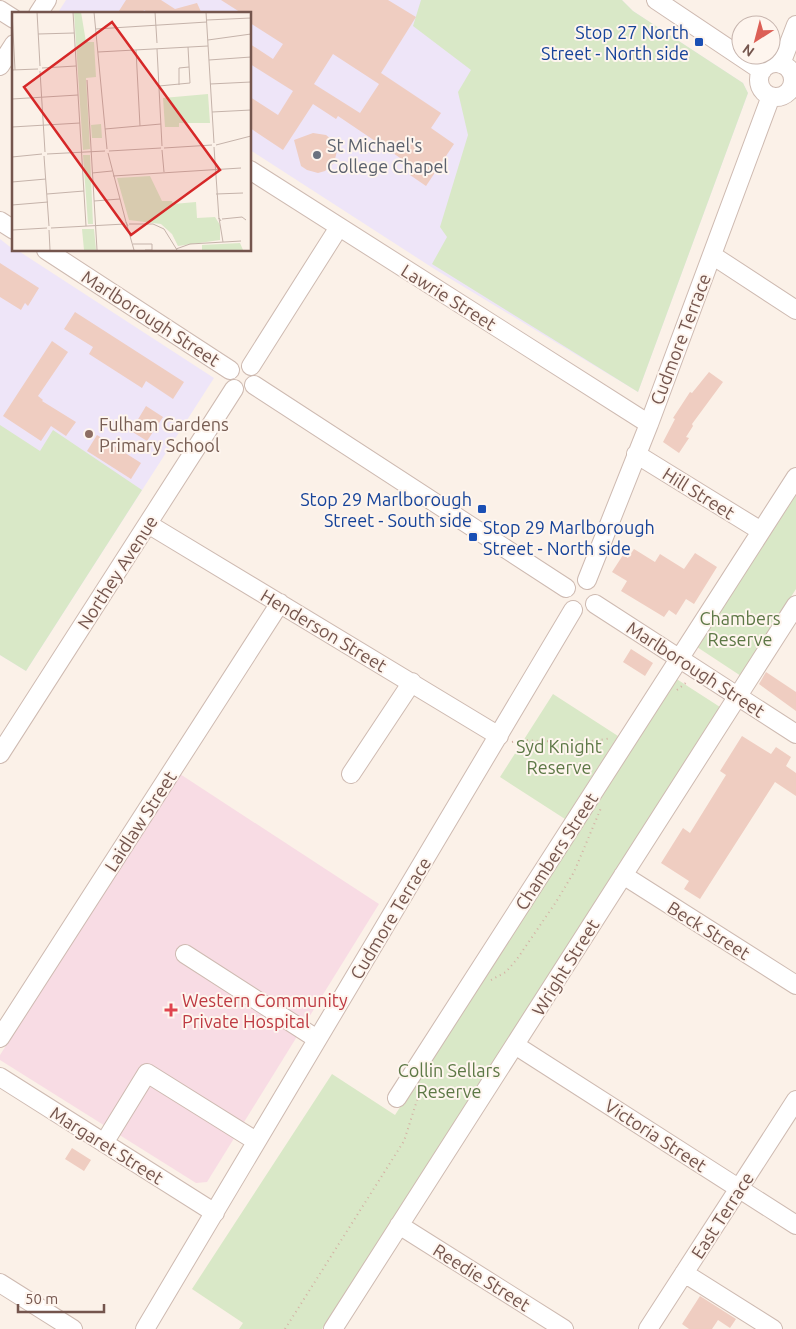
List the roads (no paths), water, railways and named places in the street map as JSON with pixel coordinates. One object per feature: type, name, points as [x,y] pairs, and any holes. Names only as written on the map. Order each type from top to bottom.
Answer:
[{"type":"street","points":[[39,12],[47,0]]},
{"type":"street","points":[[656,0],[762,71]]},
{"type":"street","points":[[0,10],[12,18]]},
{"type":"street","points":[[771,65],[762,71],[759,79],[760,86],[771,96],[781,97],[793,91],[792,75],[788,68],[781,64],[796,25]]},
{"type":"street","points":[[0,66],[12,47]]},
{"type":"street","name":"Cudmore Terrace","points":[[587,580],[649,424],[771,96]]},
{"type":"street","name":"Lawrie Street","points":[[251,171],[649,424]]},
{"type":"street","points":[[0,221],[12,229]]},
{"type":"street","points":[[251,366],[339,227]]},
{"type":"street","name":"Marlborough Street","points":[[48,251],[230,370]]},
{"type":"street","points":[[712,255],[796,310]]},
{"type":"street","points":[[238,364],[251,366],[257,376],[254,385],[244,391],[234,389],[228,378],[230,370],[238,364]]},
{"type":"street","points":[[254,385],[566,588]]},
{"type":"street","name":"Northey Avenue","points":[[0,754],[234,389]]},
{"type":"street","name":"Hill Street","points":[[636,454],[761,531]]},
{"type":"street","name":"Chambers Street","points":[[397,1098],[796,477]]},
{"type":"street","name":"Henderson Street","points":[[148,524],[499,736]]},
{"type":"street","points":[[574,580],[587,580],[595,587],[598,593],[595,604],[583,612],[573,610],[566,603],[566,588],[574,580]]},
{"type":"street","name":"Laidlaw Street","points":[[0,1038],[280,604]]},
{"type":"street","name":"Marlborough Street","points":[[595,604],[796,734]]},
{"type":"street","name":"Wright Street","points":[[333,1329],[796,605]]},
{"type":"street","name":"Cudmore Terrace","points":[[145,1329],[573,610]]},
{"type":"street","points":[[351,774],[412,682]]},
{"type":"street","name":"Beck Street","points":[[623,875],[796,985]]},
{"type":"street","points":[[185,954],[317,1039]]},
{"type":"street","name":"Victoria Street","points":[[515,1045],[796,1225]]},
{"type":"street","points":[[104,1143],[147,1073],[256,1141]]},
{"type":"street","name":"Margaret Street","points":[[0,1077],[215,1213]]},
{"type":"street","name":"East Terrace","points":[[648,1329],[796,1101]]},
{"type":"street","name":"Reedie Street","points":[[399,1226],[564,1329]]},
{"type":"street","points":[[684,1273],[773,1329]]},
{"type":"street","points":[[0,1282],[73,1329]]},
{"type":"place","name":"Stop 27 North Street - North side","points":[[699,42]]},
{"type":"place","name":"St Michael's College Chapel","points":[[317,155]]},
{"type":"place","name":"Fulham Gardens Primary School","points":[[89,434]]},
{"type":"place","name":"Stop 29 Marlborough Street - South side","points":[[482,509]]},
{"type":"place","name":"Stop 29 Marlborough Street - North side","points":[[473,537]]},
{"type":"place","name":"Western Community Private Hospital","points":[[171,1010]]},
{"type":"park label","name":"Chambers Reserve","points":[[740,628]]},
{"type":"park label","name":"Syd Knight Reserve","points":[[559,756]]},
{"type":"park label","name":"Collin Sellars Reserve","points":[[449,1080]]}]
